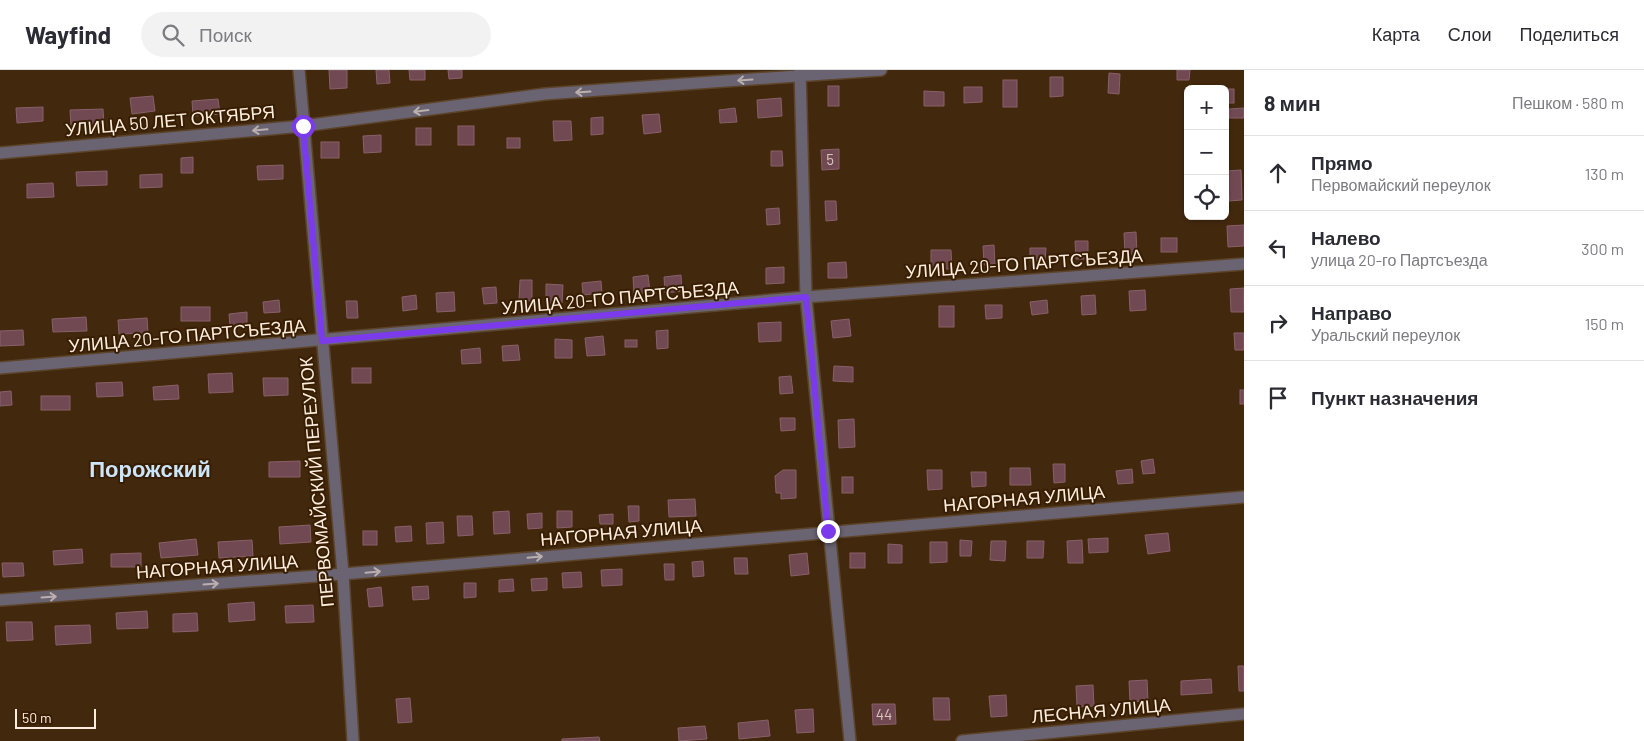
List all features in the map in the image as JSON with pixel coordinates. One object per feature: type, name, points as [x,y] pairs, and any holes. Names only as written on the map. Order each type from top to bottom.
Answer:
[{"type":"street","name":"ПЕРВОМАЙСКИЙ ПЕРЕУЛОК","points":[[299,70],[343,574],[353,741]]},
{"type":"street","name":"УЛИЦА 50 ЛЕТ ОКТЯБРЯ","points":[[0,153],[303,126],[545,94],[800,73],[881,70]]},
{"type":"street","points":[[800,73],[806,297],[850,741]]},
{"type":"street","name":"УЛИЦА 20-ГО ПАРТСЪЕЗДА","points":[[0,368],[806,297],[1244,264]]},
{"type":"street","name":"НАГОРНАЯ УЛИЦА","points":[[0,600],[343,574],[828,531],[1244,497]]},
{"type":"street","name":"ЛЕСНАЯ УЛИЦА","points":[[962,741],[1244,714]]},
{"type":"building","points":[[329,70],[347,70],[347,88],[330,89]]},
{"type":"building","points":[[376,70],[389,70],[390,83],[377,84]]},
{"type":"building","points":[[409,70],[425,70],[425,80],[410,80]]},
{"type":"building","points":[[448,70],[462,70],[462,78],[449,79]]},
{"type":"building","points":[[1177,70],[1190,70],[1189,80],[1177,80]]},
{"type":"building","points":[[1109,73],[1120,74],[1119,94],[1108,93]]},
{"type":"building","points":[[1050,77],[1063,77],[1063,96],[1050,97]]},
{"type":"building","points":[[1003,80],[1017,80],[1017,107],[1003,107]]},
{"type":"building","points":[[828,86],[839,86],[839,106],[828,106]]},
{"type":"building","points":[[964,87],[982,87],[982,102],[964,103]]},
{"type":"building","points":[[1229,89],[1234,89],[1234,103],[1229,103]]},
{"type":"building","points":[[924,91],[944,92],[944,106],[924,106]]},
{"type":"building","points":[[153,96],[155,111],[132,114],[130,98]]},
{"type":"building","points":[[781,98],[782,116],[758,118],[757,100]]},
{"type":"building","points":[[218,99],[220,114],[193,116],[192,101]]},
{"type":"building","points":[[43,107],[43,121],[17,123],[16,108]]},
{"type":"building","points":[[735,108],[737,122],[720,123],[719,110]]},
{"type":"building","points":[[1244,108],[1244,118],[1229,118],[1229,109]]},
{"type":"building","points":[[103,109],[104,125],[71,126],[70,110]]},
{"type":"building","points":[[659,114],[661,132],[644,134],[642,115]]},
{"type":"building","points":[[603,117],[603,134],[591,135],[591,118]]},
{"type":"building","points":[[553,121],[571,121],[572,140],[554,141]]},
{"type":"building","points":[[458,126],[474,126],[474,145],[458,145]]},
{"type":"building","points":[[416,128],[431,128],[431,145],[416,145]]},
{"type":"building","points":[[381,135],[381,152],[364,153],[363,136]]},
{"type":"building","points":[[507,138],[520,138],[520,148],[507,148]]},
{"type":"building","points":[[321,142],[339,142],[339,158],[321,158]]},
{"type":"building","points":[[839,149],[839,169],[822,170],[821,150]]},
{"type":"building","points":[[771,151],[782,151],[783,166],[771,166]]},
{"type":"building","points":[[193,157],[193,173],[181,173],[181,158]]},
{"type":"building","points":[[283,165],[283,179],[258,180],[257,166]]},
{"type":"building","points":[[1241,170],[1242,200],[1229,201],[1229,171]]},
{"type":"building","points":[[107,171],[107,185],[77,186],[76,172]]},
{"type":"building","points":[[162,174],[162,187],[140,188],[140,175]]},
{"type":"building","points":[[53,183],[54,197],[27,198],[27,184]]},
{"type":"building","points":[[825,201],[836,201],[837,220],[826,221]]},
{"type":"building","points":[[779,208],[780,224],[767,225],[766,209]]},
{"type":"building","points":[[1244,225],[1244,246],[1228,247],[1227,226]]},
{"type":"building","points":[[1136,232],[1137,254],[1125,254],[1124,233]]},
{"type":"building","points":[[1161,238],[1177,238],[1177,252],[1161,252]]},
{"type":"building","points":[[1075,241],[1088,241],[1088,259],[1076,259]]},
{"type":"building","points":[[994,245],[995,264],[984,265],[983,246]]},
{"type":"building","points":[[1030,248],[1046,248],[1045,261],[1030,261]]},
{"type":"building","points":[[931,250],[951,250],[952,269],[931,269]]},
{"type":"building","points":[[846,262],[847,278],[828,278],[828,263]]},
{"type":"building","points":[[784,267],[784,283],[766,284],[766,268]]},
{"type":"building","points":[[648,275],[650,292],[634,294],[633,277]]},
{"type":"building","points":[[681,275],[682,291],[665,293],[664,277]]},
{"type":"building","points":[[520,280],[532,280],[532,301],[519,301]]},
{"type":"building","points":[[601,281],[602,293],[583,295],[582,283]]},
{"type":"building","points":[[546,284],[563,285],[562,303],[546,303]]},
{"type":"building","points":[[496,287],[497,303],[484,304],[482,288]]},
{"type":"building","points":[[1244,288],[1244,312],[1231,312],[1230,289]]},
{"type":"building","points":[[1145,290],[1146,310],[1130,311],[1129,291]]},
{"type":"building","points":[[454,292],[455,311],[437,312],[436,293]]},
{"type":"building","points":[[416,295],[417,309],[403,311],[402,297]]},
{"type":"building","points":[[1095,295],[1096,314],[1082,315],[1081,296]]},
{"type":"building","points":[[279,300],[280,312],[264,313],[263,302]]},
{"type":"building","points":[[1047,300],[1048,313],[1032,315],[1030,302]]},
{"type":"building","points":[[346,301],[357,301],[358,318],[347,318]]},
{"type":"building","points":[[985,305],[1002,305],[1002,318],[986,319]]},
{"type":"building","points":[[939,306],[954,306],[954,327],[939,327]]},
{"type":"building","points":[[181,307],[210,307],[210,321],[181,321]]},
{"type":"building","points":[[247,312],[247,325],[230,326],[229,314]]},
{"type":"building","points":[[86,317],[87,331],[53,332],[52,319]]},
{"type":"building","points":[[147,318],[148,333],[119,334],[118,320]]},
{"type":"building","points":[[849,319],[851,336],[833,338],[831,321]]},
{"type":"building","points":[[781,322],[781,341],[759,342],[758,323]]},
{"type":"building","points":[[23,330],[24,345],[0,346],[0,331]]},
{"type":"building","points":[[668,330],[668,348],[657,349],[656,331]]},
{"type":"building","points":[[1234,333],[1244,333],[1244,350],[1235,350]]},
{"type":"building","points":[[603,336],[605,355],[587,356],[585,338]]},
{"type":"building","points":[[555,339],[572,340],[572,358],[555,358]]},
{"type":"building","points":[[625,340],[637,340],[637,347],[625,347]]},
{"type":"building","points":[[518,345],[520,360],[503,361],[502,346]]},
{"type":"building","points":[[480,348],[481,363],[462,364],[461,350]]},
{"type":"building","points":[[834,366],[853,367],[853,382],[833,381]]},
{"type":"building","points":[[352,368],[371,368],[371,383],[352,383]]},
{"type":"building","points":[[232,373],[233,392],[209,393],[208,374]]},
{"type":"building","points":[[791,376],[793,393],[780,394],[779,377]]},
{"type":"building","points":[[263,378],[288,378],[288,395],[264,396]]},
{"type":"building","points":[[122,382],[123,396],[97,397],[96,383]]},
{"type":"building","points":[[178,385],[179,399],[154,400],[153,387]]},
{"type":"building","points":[[1240,390],[1244,390],[1244,404],[1240,404]]},
{"type":"building","points":[[11,391],[12,405],[0,406],[0,392]]},
{"type":"building","points":[[41,396],[70,396],[70,410],[41,410]]},
{"type":"building","points":[[780,418],[795,418],[795,430],[781,431]]},
{"type":"building","points":[[854,419],[855,447],[839,448],[838,420]]},
{"type":"building","points":[[1153,459],[1155,473],[1143,474],[1141,461]]},
{"type":"building","points":[[300,461],[300,477],[269,477],[269,462]]},
{"type":"building","points":[[1053,464],[1065,464],[1065,482],[1054,483]]},
{"type":"building","points":[[1010,468],[1030,468],[1031,485],[1010,485]]},
{"type":"building","points":[[1132,469],[1133,483],[1118,484],[1116,471]]},
{"type":"building","points":[[783,470],[796,470],[796,498],[781,499],[781,493],[776,493],[775,476]]},
{"type":"building","points":[[927,470],[942,470],[942,489],[928,490]]},
{"type":"building","points":[[971,472],[986,472],[986,486],[972,487]]},
{"type":"building","points":[[842,477],[853,477],[853,493],[842,493]]},
{"type":"building","points":[[695,499],[696,516],[669,517],[668,500]]},
{"type":"building","points":[[628,506],[639,506],[639,521],[629,522]]},
{"type":"building","points":[[509,511],[510,533],[494,534],[493,512]]},
{"type":"building","points":[[557,511],[572,511],[572,527],[557,528]]},
{"type":"building","points":[[542,513],[542,528],[528,529],[527,514]]},
{"type":"building","points":[[613,514],[613,524],[600,524],[599,515]]},
{"type":"building","points":[[457,516],[472,516],[473,535],[458,536]]},
{"type":"building","points":[[443,522],[444,543],[427,544],[426,523]]},
{"type":"building","points":[[310,525],[311,542],[280,544],[279,527]]},
{"type":"building","points":[[411,526],[412,541],[396,542],[395,527]]},
{"type":"building","points":[[363,531],[377,531],[377,545],[363,545]]},
{"type":"building","points":[[1168,533],[1170,551],[1148,554],[1145,535]]},
{"type":"building","points":[[1108,538],[1108,552],[1089,553],[1088,539]]},
{"type":"building","points":[[196,539],[198,555],[161,558],[159,543]]},
{"type":"building","points":[[252,540],[253,556],[219,558],[218,542]]},
{"type":"building","points":[[960,540],[972,541],[971,556],[960,556]]},
{"type":"building","points":[[1082,540],[1083,563],[1068,563],[1067,541]]},
{"type":"building","points":[[991,541],[1006,541],[1005,561],[990,560]]},
{"type":"building","points":[[1027,541],[1044,541],[1043,558],[1027,558]]},
{"type":"building","points":[[930,542],[947,542],[947,562],[930,563]]},
{"type":"building","points":[[888,544],[902,545],[902,563],[888,563]]},
{"type":"building","points":[[82,549],[83,563],[54,565],[53,551]]},
{"type":"building","points":[[141,553],[141,567],[111,567],[111,554]]},
{"type":"building","points":[[807,553],[809,574],[791,576],[789,555]]},
{"type":"building","points":[[850,553],[865,553],[865,568],[850,568]]},
{"type":"building","points":[[734,558],[747,558],[748,574],[735,574]]},
{"type":"building","points":[[703,561],[704,576],[693,577],[692,562]]},
{"type":"building","points":[[2,563],[23,563],[24,576],[3,577]]},
{"type":"building","points":[[664,564],[674,564],[674,580],[665,580]]},
{"type":"building","points":[[622,569],[622,585],[602,586],[601,570]]},
{"type":"building","points":[[581,572],[582,587],[563,588],[562,573]]},
{"type":"building","points":[[547,578],[547,590],[532,591],[531,579]]},
{"type":"building","points":[[513,579],[514,591],[499,592],[499,580]]},
{"type":"building","points":[[464,583],[476,583],[476,597],[464,598]]},
{"type":"building","points":[[428,586],[429,599],[413,600],[412,587]]},
{"type":"building","points":[[381,587],[383,606],[369,607],[367,589]]},
{"type":"building","points":[[254,602],[255,620],[229,622],[228,604]]},
{"type":"building","points":[[313,605],[314,622],[286,623],[285,606]]},
{"type":"building","points":[[147,611],[148,628],[117,629],[116,613]]},
{"type":"building","points":[[197,613],[198,631],[173,632],[173,614]]},
{"type":"building","points":[[6,622],[32,622],[33,640],[7,641]]},
{"type":"building","points":[[90,625],[91,643],[56,645],[55,626]]},
{"type":"building","points":[[1238,666],[1244,666],[1244,691],[1239,691]]},
{"type":"building","points":[[1211,679],[1212,693],[1181,695],[1181,681]]},
{"type":"building","points":[[1147,680],[1148,701],[1130,702],[1129,681]]},
{"type":"building","points":[[1093,685],[1094,706],[1077,707],[1076,686]]},
{"type":"building","points":[[1006,695],[1007,716],[991,717],[989,696]]},
{"type":"building","points":[[410,698],[412,722],[398,723],[396,699]]},
{"type":"building","points":[[933,698],[949,698],[950,720],[934,720]]},
{"type":"building","points":[[872,704],[895,704],[896,724],[873,725]]},
{"type":"building","points":[[813,709],[814,732],[797,733],[795,710]]},
{"type":"building","points":[[768,720],[770,736],[739,739],[738,723]]},
{"type":"building","points":[[705,726],[707,739],[679,741],[678,728]]},
{"type":"building","points":[[599,737],[600,741],[562,741],[562,739]]},
{"type":"district","name":"Порожский","points":[[150,468]]},
{"type":"route","points":[[303,126],[322,341],[806,297],[828,531]]}]
